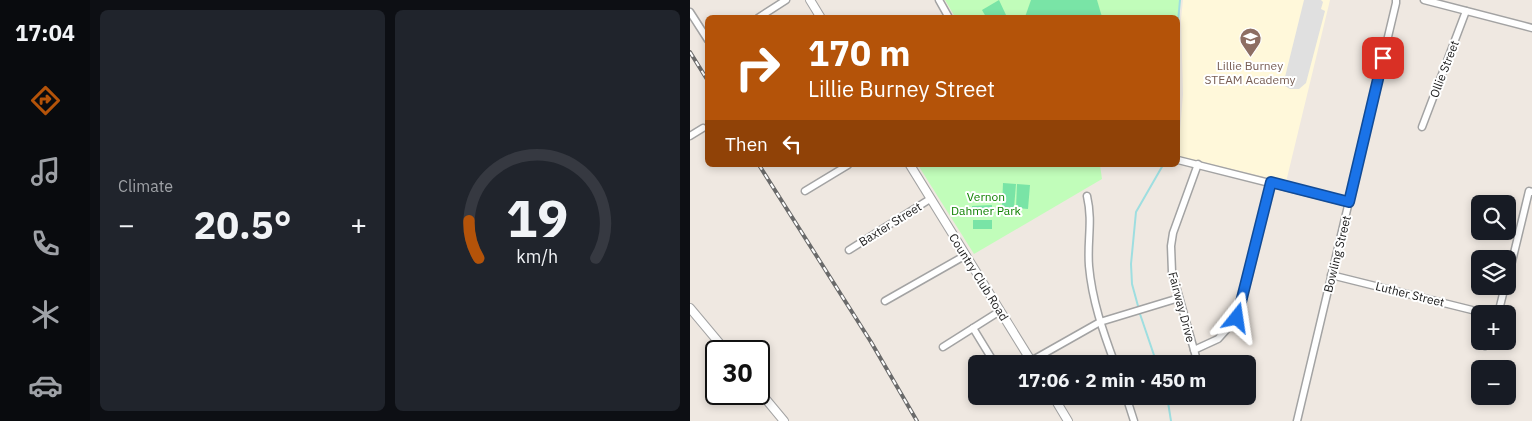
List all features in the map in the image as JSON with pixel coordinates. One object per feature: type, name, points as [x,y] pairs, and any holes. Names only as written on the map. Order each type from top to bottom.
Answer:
[{"type":"street","points":[[763,15],[786,0]]},
{"type":"street","points":[[810,0],[819,15]]},
{"type":"street","points":[[939,0],[947,15]]},
{"type":"street","name":"Bowling Street","points":[[1298,421],[1396,0]]},
{"type":"street","points":[[1424,0],[1532,28]]},
{"type":"street","name":"Ollie Street","points":[[1422,128],[1466,10]]},
{"type":"street","points":[[690,12],[705,35]]},
{"type":"street","points":[[690,136],[703,128]]},
{"type":"street","points":[[1180,160],[1349,202]]},
{"type":"street","name":"Fairway Drive","points":[[1195,355],[1172,272],[1171,246],[1173,233],[1198,164]]},
{"type":"street","points":[[805,191],[845,167]]},
{"type":"street","name":"Country Club Road","points":[[911,167],[1028,355]]},
{"type":"street","points":[[1194,350],[1218,339],[1237,318],[1271,182]]},
{"type":"street","points":[[1515,250],[1531,191]]},
{"type":"street","points":[[1087,196],[1091,224],[1090,278],[1100,322],[1112,355]]},
{"type":"street","name":"Baxter Street","points":[[849,250],[930,199]]},
{"type":"street","points":[[885,301],[966,255]]},
{"type":"street","name":"Luther Street","points":[[1331,275],[1471,310]]},
{"type":"street","points":[[1044,355],[1100,322],[1178,298]]},
{"type":"street","points":[[690,308],[717,340]]},
{"type":"street","points":[[943,347],[1000,311]]},
{"type":"street","points":[[973,328],[990,355]]},
{"type":"street","points":[[770,404],[784,421]]},
{"type":"street","points":[[1058,405],[1068,421]]},
{"type":"street","points":[[1129,405],[1134,421]]},
{"type":"shaded area","name":"Lillie Burney STEAM Academy","points":[[1183,0],[1330,0],[1286,182],[1180,156],[1183,94],[1181,19]]},
{"type":"shaded area","points":[[1304,0],[1321,0],[1323,2],[1321,9],[1325,11],[1306,83],[1299,89],[1290,89],[1285,86],[1284,81]]},
{"type":"green space","points":[[945,0],[1180,0],[1179,15],[954,15]]},
{"type":"green space","points":[[999,0],[1006,15],[985,15],[982,10]]},
{"type":"green space","points":[[1031,0],[1097,0],[1101,15],[1026,15]]},
{"type":"green space","name":"Vernon Dahmer Park","points":[[919,167],[1100,167],[1102,179],[974,254]]},
{"type":"green space","points":[[1003,183],[1016,184],[1014,208],[1002,207]]},
{"type":"green space","points":[[1017,184],[1030,185],[1028,209],[1016,208]]},
{"type":"green space","points":[[992,205],[992,214],[972,215],[972,206]]},
{"type":"green space","points":[[973,220],[992,220],[992,229],[973,229]]},
{"type":"waterway","points":[[1179,15],[1180,0]]},
{"type":"waterway","points":[[1138,306],[1132,284],[1131,264],[1136,212],[1162,167]]},
{"type":"waterway","points":[[1140,314],[1154,355]]},
{"type":"waterway","points":[[1168,405],[1171,421]]},
{"type":"railway","points":[[690,52],[705,76]]},
{"type":"railway","points":[[760,167],[871,342],[917,421]]},
{"type":"place","name":"Lillie Burney STEAM Academy","points":[[1250,57]]},
{"type":"route","points":[[1237,318],[1271,182],[1349,202],[1383,58]]}]
